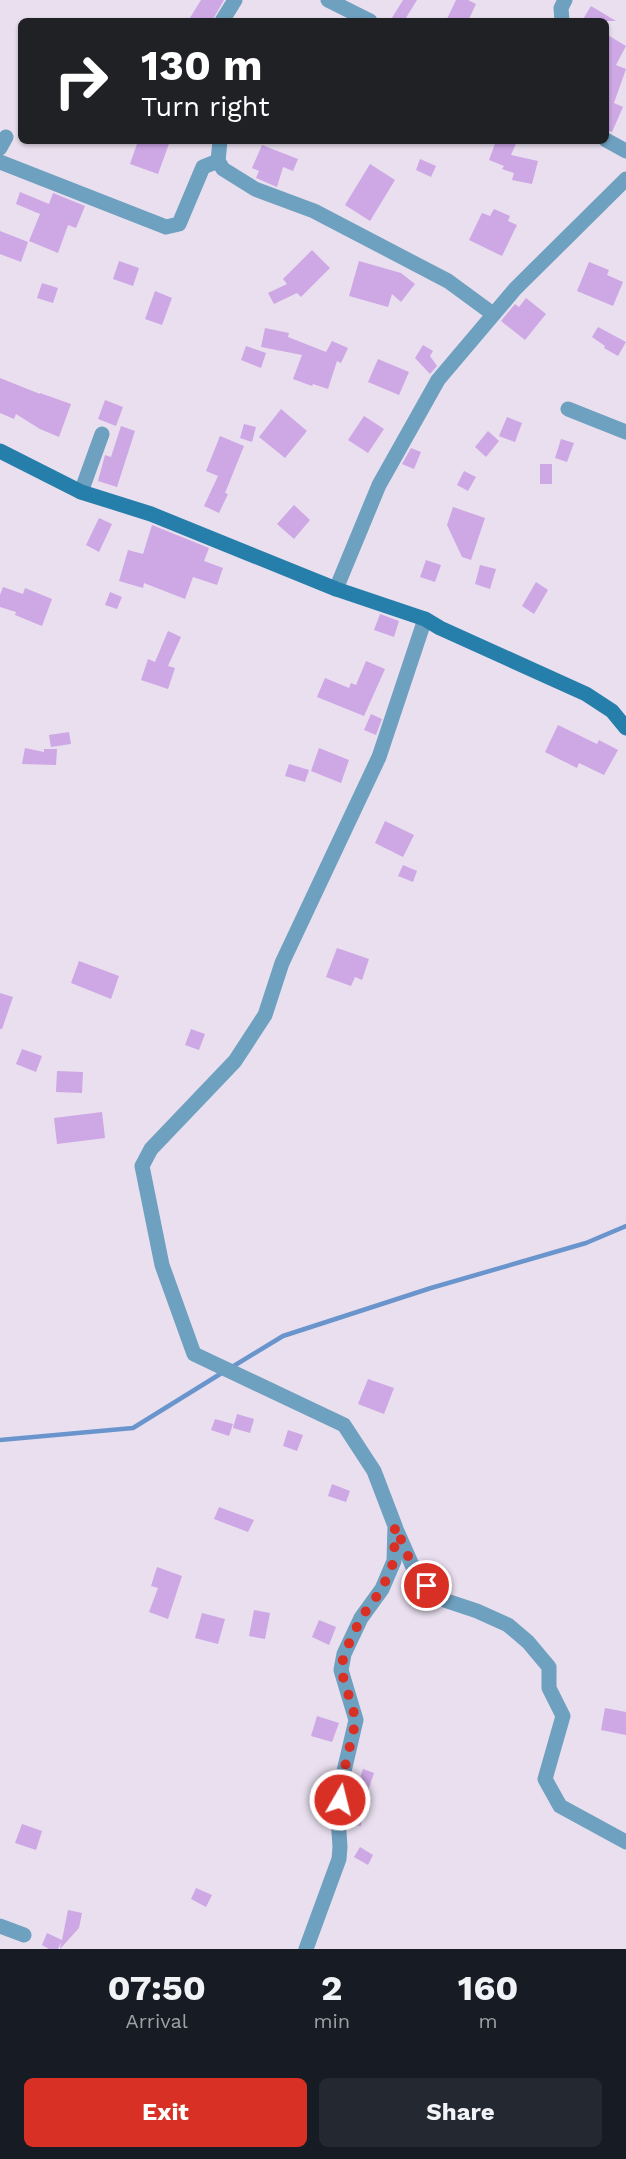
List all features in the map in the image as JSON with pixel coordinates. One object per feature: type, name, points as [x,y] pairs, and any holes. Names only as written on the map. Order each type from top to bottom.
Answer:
[{"type":"street","points":[[224,18],[235,0]]},
{"type":"street","points":[[328,0],[364,18]]},
{"type":"street","points":[[562,18],[561,8],[565,0]]},
{"type":"street","points":[[609,142],[626,151]]},
{"type":"street","points":[[220,144],[219,161],[223,169],[255,189],[314,211],[448,281],[493,314]]},
{"type":"street","points":[[0,162],[166,227],[179,224],[203,166],[219,161]]},
{"type":"street","points":[[336,589],[379,485],[438,380],[515,289],[626,179]]},
{"type":"street","points":[[568,409],[626,432]]},
{"type":"street","points":[[81,492],[102,434]]},
{"type":"street","points":[[0,451],[81,492],[152,514],[336,589],[425,619],[440,628],[586,694],[612,711],[626,728]]},
{"type":"street","points":[[425,619],[379,757],[282,963],[265,1015],[235,1061],[152,1149],[142,1166],[162,1265],[194,1354],[344,1425],[374,1472],[416,1574],[438,1598],[477,1611],[508,1625],[528,1642],[549,1667],[549,1688],[563,1716],[545,1779],[560,1806],[626,1842]]},
{"type":"street","points":[[306,1949],[339,1859],[338,1817],[341,1784],[356,1720],[341,1670],[344,1654],[361,1618],[382,1589],[394,1561],[395,1526]]},
{"type":"street","points":[[0,1926],[24,1935]]},
{"type":"building","points":[[201,0],[224,0],[214,18],[190,18]]},
{"type":"building","points":[[403,0],[417,0],[406,18],[392,18]]},
{"type":"building","points":[[456,0],[468,0],[476,4],[469,18],[447,18]]},
{"type":"building","points":[[591,6],[616,21],[609,21],[609,18],[584,18]]},
{"type":"building","points":[[609,36],[626,46],[616,65],[626,69],[614,103],[623,107],[612,132],[609,131]]},
{"type":"building","points":[[137,144],[169,144],[158,174],[130,164]]},
{"type":"building","points":[[495,144],[516,144],[511,155],[538,161],[532,184],[512,180],[514,173],[502,169],[504,166],[489,160]]},
{"type":"building","points":[[262,145],[298,159],[293,171],[283,167],[277,187],[256,178],[259,171],[252,168]]},
{"type":"building","points":[[420,159],[436,166],[431,177],[416,170]]},
{"type":"building","points":[[370,164],[395,180],[370,221],[345,205]]},
{"type":"building","points":[[20,192],[49,204],[53,193],[85,206],[76,228],[68,225],[58,253],[29,241],[40,214],[16,204]]},
{"type":"building","points":[[494,209],[510,216],[508,221],[517,225],[502,256],[469,240],[482,213],[490,216]]},
{"type":"building","points":[[0,231],[28,242],[21,262],[0,254]]},
{"type":"building","points":[[312,250],[330,268],[301,297],[297,293],[274,304],[268,293],[287,284],[283,279]]},
{"type":"building","points":[[119,261],[139,268],[133,286],[113,279]]},
{"type":"building","points":[[359,261],[401,273],[415,284],[401,302],[392,294],[388,307],[349,296]]},
{"type":"building","points":[[589,262],[609,270],[607,275],[623,282],[613,306],[577,291]]},
{"type":"building","points":[[42,283],[58,288],[53,303],[37,298]]},
{"type":"building","points":[[155,291],[172,298],[162,325],[145,319]]},
{"type":"building","points":[[526,298],[546,314],[525,340],[501,321],[515,304],[519,307]]},
{"type":"building","points":[[598,327],[626,342],[618,356],[604,348],[605,346],[592,337]]},
{"type":"building","points":[[265,328],[289,333],[288,337],[326,352],[332,341],[348,348],[341,363],[337,361],[328,389],[293,379],[302,355],[261,347]]},
{"type":"building","points":[[423,345],[433,351],[430,356],[437,366],[430,374],[415,358]]},
{"type":"building","points":[[246,346],[266,353],[261,368],[241,360]]},
{"type":"building","points":[[378,359],[409,372],[399,395],[368,382]]},
{"type":"building","points":[[0,378],[71,404],[59,437],[40,429],[16,414],[14,419],[0,413]]},
{"type":"building","points":[[105,400],[123,407],[116,426],[98,419]]},
{"type":"building","points":[[281,409],[307,431],[285,458],[259,437]]},
{"type":"building","points":[[364,416],[384,429],[368,453],[348,440]]},
{"type":"building","points":[[507,417],[522,423],[515,442],[499,436]]},
{"type":"building","points":[[244,424],[256,427],[252,442],[240,438]]},
{"type":"building","points":[[121,426],[135,431],[117,487],[98,481],[105,455],[111,457]]},
{"type":"building","points":[[488,431],[499,441],[486,457],[475,447]]},
{"type":"building","points":[[220,436],[244,446],[219,513],[204,506],[218,476],[206,471]]},
{"type":"building","points":[[561,439],[574,443],[567,462],[555,458]]},
{"type":"building","points":[[411,448],[421,452],[414,469],[402,464]]},
{"type":"building","points":[[540,464],[552,464],[552,484],[540,484]]},
{"type":"building","points":[[464,471],[476,477],[468,491],[457,485]]},
{"type":"building","points":[[294,505],[310,520],[294,539],[277,524]]},
{"type":"building","points":[[453,507],[485,518],[471,560],[462,557],[447,525]]},
{"type":"building","points":[[99,518],[112,524],[99,552],[86,545]]},
{"type":"building","points":[[152,525],[209,548],[204,561],[223,568],[217,585],[193,577],[185,599],[144,583],[143,588],[119,581],[128,550],[143,554]]},
{"type":"building","points":[[426,560],[441,565],[435,582],[420,577]]},
{"type":"building","points":[[480,565],[496,569],[490,589],[475,584]]},
{"type":"building","points":[[536,582],[548,590],[534,614],[522,606]]},
{"type":"building","points":[[3,587],[23,594],[25,588],[52,599],[42,626],[15,615],[16,612],[0,607]]},
{"type":"building","points":[[110,592],[122,597],[117,609],[105,605]]},
{"type":"building","points":[[380,614],[399,621],[394,637],[374,630]]},
{"type":"building","points":[[168,631],[181,637],[168,666],[175,668],[168,689],[141,680],[148,659],[155,662]]},
{"type":"building","points":[[366,661],[385,669],[364,716],[317,697],[325,678],[349,688],[351,683],[356,685]]},
{"type":"building","points":[[371,714],[382,719],[376,735],[364,730]]},
{"type":"building","points":[[558,725],[597,744],[599,740],[618,750],[604,775],[579,763],[577,768],[545,752]]},
{"type":"building","points":[[69,732],[71,744],[51,747],[49,735]]},
{"type":"building","points":[[25,748],[44,752],[44,749],[57,749],[56,765],[22,764]]},
{"type":"building","points":[[319,748],[349,760],[341,783],[311,771]]},
{"type":"building","points":[[289,764],[309,770],[305,782],[285,776]]},
{"type":"building","points":[[385,821],[414,835],[403,857],[375,843]]},
{"type":"building","points":[[403,865],[417,871],[413,882],[398,876]]},
{"type":"building","points":[[337,948],[369,959],[362,980],[355,977],[351,986],[326,977]]},
{"type":"building","points":[[79,961],[119,976],[111,999],[71,983]]},
{"type":"building","points":[[0,993],[13,997],[2,1029],[0,1029]]},
{"type":"building","points":[[191,1029],[205,1034],[199,1050],[185,1045]]},
{"type":"building","points":[[22,1049],[42,1056],[36,1072],[16,1064]]},
{"type":"building","points":[[57,1071],[83,1072],[82,1093],[56,1092]]},
{"type":"building","points":[[102,1112],[105,1138],[57,1144],[54,1118]]},
{"type":"building","points":[[368,1379],[394,1388],[384,1414],[358,1404]]},
{"type":"building","points":[[237,1414],[254,1419],[250,1433],[233,1428]]},
{"type":"building","points":[[215,1419],[233,1424],[229,1436],[211,1430]]},
{"type":"building","points":[[288,1430],[303,1435],[297,1451],[283,1446]]},
{"type":"building","points":[[332,1484],[350,1491],[346,1502],[328,1496]]},
{"type":"building","points":[[219,1507],[254,1520],[248,1532],[214,1519]]},
{"type":"building","points":[[157,1567],[182,1576],[168,1619],[149,1612],[158,1588],[151,1586]]},
{"type":"building","points":[[254,1610],[270,1613],[265,1639],[249,1636]]},
{"type":"building","points":[[202,1613],[225,1619],[218,1644],[195,1638]]},
{"type":"building","points":[[319,1620],[336,1627],[329,1645],[312,1637]]},
{"type":"building","points":[[605,1708],[626,1712],[626,1735],[601,1730]]},
{"type":"building","points":[[317,1716],[339,1723],[332,1742],[311,1736]]},
{"type":"building","points":[[363,1769],[374,1773],[362,1808],[361,1826],[348,1825],[350,1796],[354,1797]]},
{"type":"building","points":[[22,1824],[42,1831],[36,1850],[15,1843]]},
{"type":"building","points":[[360,1847],[373,1855],[368,1865],[354,1857]]},
{"type":"building","points":[[196,1888],[212,1895],[206,1907],[191,1899]]},
{"type":"building","points":[[68,1910],[82,1913],[79,1928],[60,1949],[61,1942],[58,1949],[49,1949],[42,1945],[47,1933],[62,1940]]},
{"type":"waterway","points":[[232,1367],[283,1336],[431,1288],[586,1243],[626,1226]]},
{"type":"waterway","points":[[0,1440],[133,1428],[225,1371]]},
{"type":"route","points":[[340,1800],[347,1753],[356,1720],[341,1670],[344,1654],[361,1618],[382,1589],[394,1561],[395,1526],[416,1574],[427,1586]]}]
